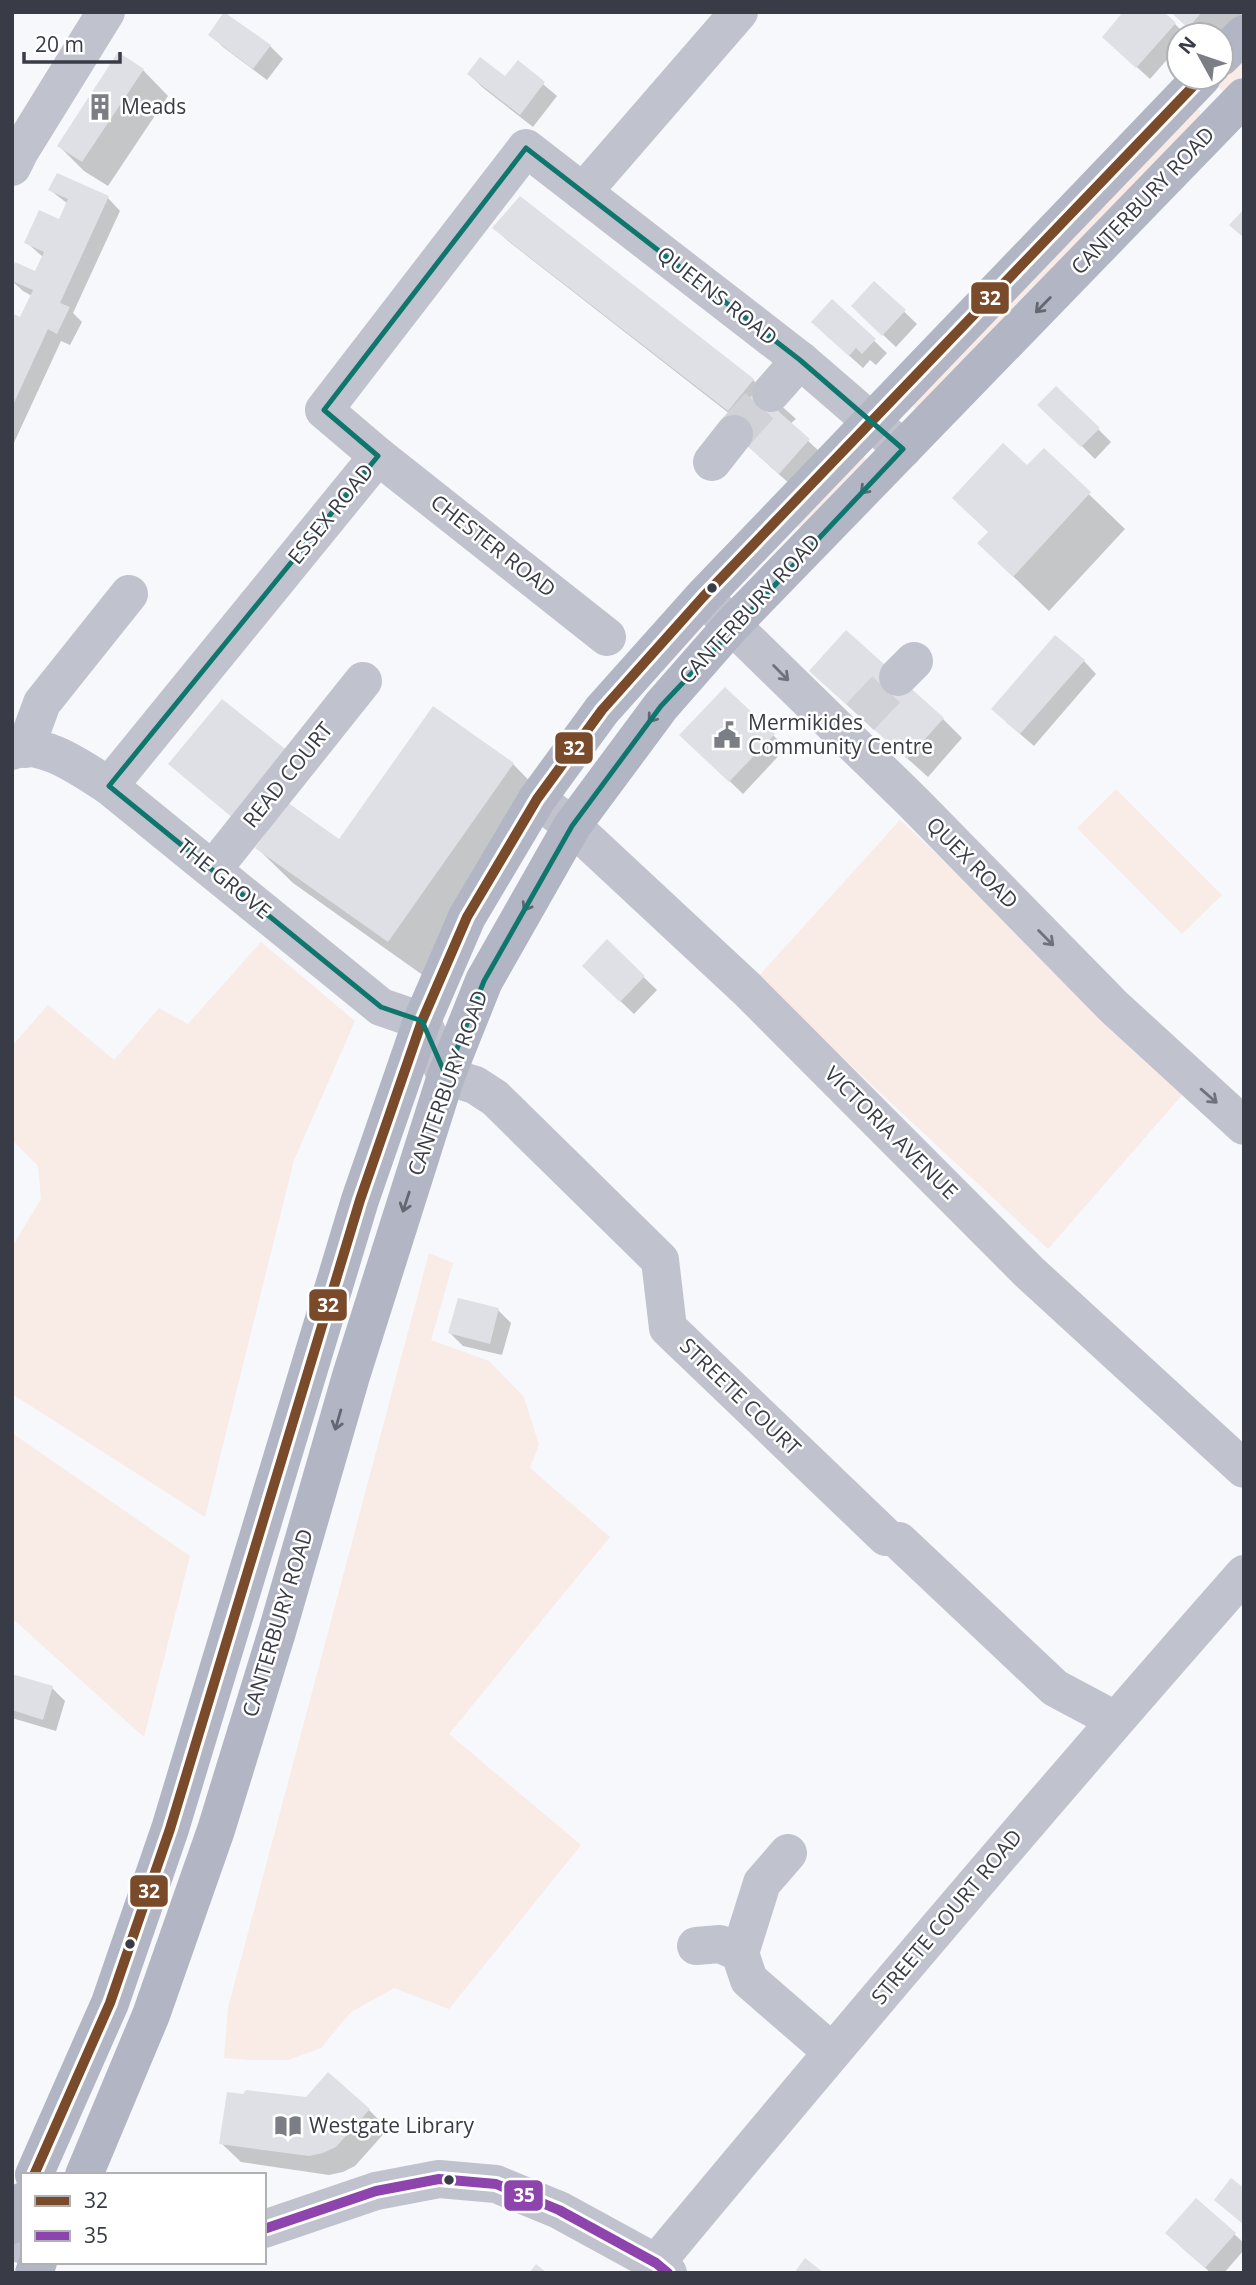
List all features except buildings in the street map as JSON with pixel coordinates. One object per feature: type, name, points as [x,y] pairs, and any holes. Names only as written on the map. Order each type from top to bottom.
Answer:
[{"type":"highway","name":"CANTERBURY ROAD","points":[[35,2173],[110,2003],[170,1829],[360,1200],[422,1021],[467,917],[537,799],[601,710],[703,597],[1188,91]]},
{"type":"highway","name":"CANTERBURY ROAD","points":[[85,2173],[151,2015],[216,1830],[351,1376],[446,1076],[484,981],[572,826],[661,706],[732,625],[1234,108]]},
{"type":"highway","points":[[12,2225],[21,2205]]},
{"type":"street","points":[[12,167],[106,12]]},
{"type":"street","points":[[583,192],[739,12]]},
{"type":"street","points":[[1210,91],[1234,108]]},
{"type":"street","name":"QUEENS ROAD","points":[[526,148],[800,360],[903,449]]},
{"type":"street","name":"ESSEX ROAD","points":[[109,786],[378,456],[324,410],[526,148]]},
{"type":"street","points":[[771,393],[800,360]]},
{"type":"street","name":"CHESTER ROAD","points":[[378,456],[607,637]]},
{"type":"street","points":[[19,749],[42,703],[129,594]]},
{"type":"street","name":"QUEX ROAD","points":[[703,597],[732,625],[852,726],[1114,1007],[1244,1126]]},
{"type":"street","name":"READ COURT","points":[[213,869],[363,681]]},
{"type":"street","name":"THE GROVE","points":[[19,749],[60,755],[109,786],[381,1007],[422,1021]]},
{"type":"street","name":"VICTORIA AVENUE","points":[[537,799],[572,826],[747,989],[1028,1272],[1244,1469]]},
{"type":"street","points":[[422,1021],[446,1076]]},
{"type":"street","name":"STREETE COURT","points":[[446,1076],[475,1085],[495,1098],[660,1260],[667,1328],[1055,1688],[1115,1720]]},
{"type":"street","name":"STREETE COURT ROAD","points":[[662,2268],[832,2052],[1115,1720],[1244,1574]]},
{"type":"street","points":[[788,1853],[762,1883],[740,1953],[749,1980],[832,2052]]},
{"type":"street","points":[[696,1946],[720,1944],[740,1953]]},
{"type":"street","points":[[266,2228],[376,2191],[439,2179],[496,2184],[559,2210],[662,2268]]},
{"type":"highlighted area","points":[[526,148],[800,360],[903,449],[661,706],[572,826],[484,981],[446,1076],[422,1021],[381,1007],[109,786],[378,456],[324,410]]},
{"type":"shaded area","points":[[1244,55],[1244,74],[1235,83],[1235,64]]},
{"type":"shaded area","points":[[1194,109],[1200,110],[1200,117],[919,408],[914,408],[912,402]]},
{"type":"shaded area","points":[[863,457],[867,460],[801,528],[795,526]]},
{"type":"shaded area","points":[[1116,789],[1222,895],[1182,934],[1077,828]]},
{"type":"shaded area","points":[[900,820],[1189,1087],[1048,1249],[757,978]]},
{"type":"shaded area","points":[[261,942],[355,1021],[294,1160],[205,1517],[12,1394],[12,1247],[41,1199],[38,1166],[12,1140],[12,1046],[48,1005],[114,1060],[159,1008],[188,1024]]},
{"type":"shaded area","points":[[429,1253],[453,1263],[431,1340],[489,1361],[524,1397],[539,1445],[530,1468],[610,1537],[449,1734],[581,1845],[449,2009],[394,1988],[351,2012],[321,2048],[288,2060],[224,2058],[228,2008]]},
{"type":"shaded area","points":[[12,1433],[190,1556],[144,1737],[12,1618]]},
{"type":"tunnel","points":[[734,434],[771,393]]},
{"type":"tunnel","points":[[860,717],[898,677]]},
{"type":"transit line","name":"32","points":[[35,2173],[110,2003],[170,1829],[360,1200],[422,1021],[467,917],[537,799],[602,710],[703,597],[1189,91]]},
{"type":"transit line","name":"35","points":[[266,2228],[376,2191],[439,2179],[496,2184],[559,2210],[656,2263],[668,2273]]},
{"type":"place","name":"Meads","points":[[100,107]]},
{"type":"place","name":"Mermikides Community Centre","points":[[727,735]]},
{"type":"place","name":"Westgate Library","points":[[288,2126]]}]
